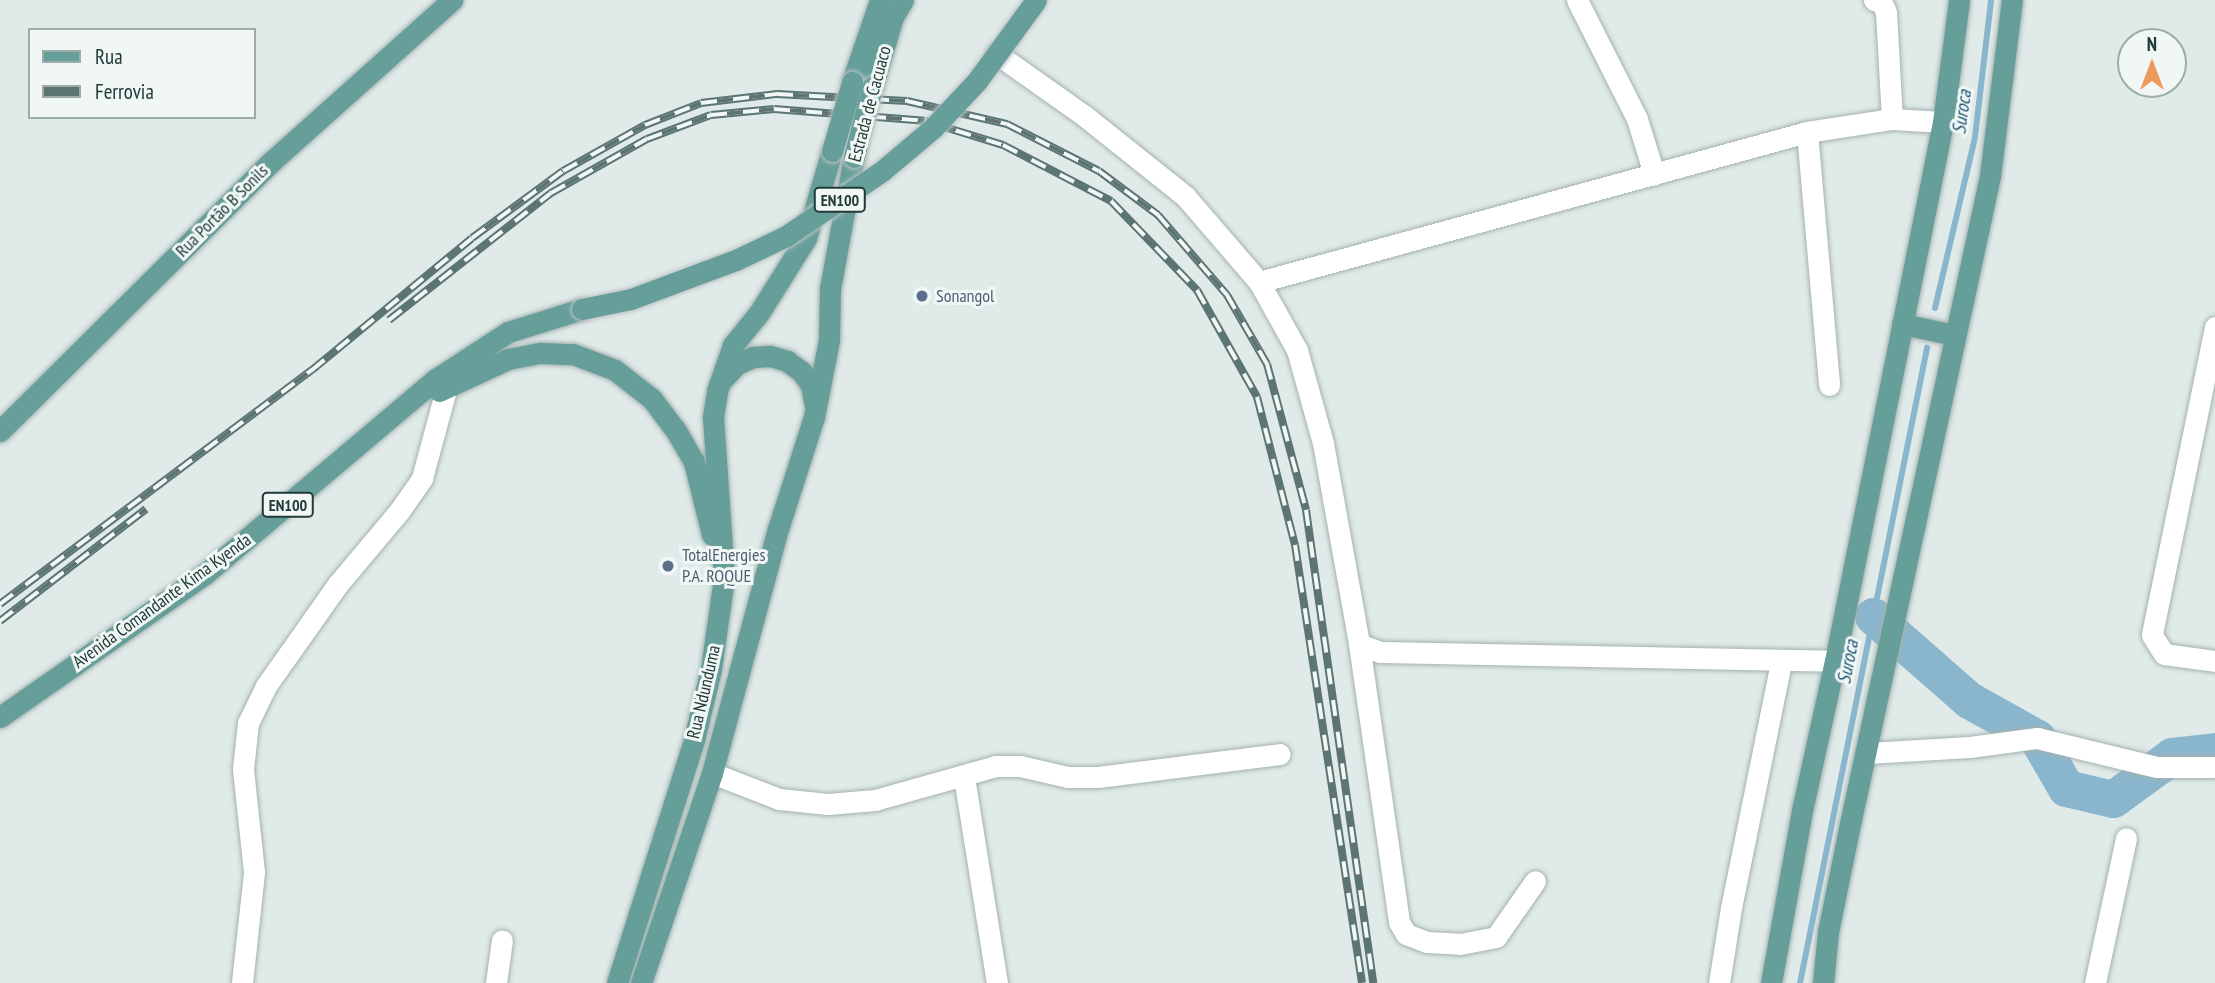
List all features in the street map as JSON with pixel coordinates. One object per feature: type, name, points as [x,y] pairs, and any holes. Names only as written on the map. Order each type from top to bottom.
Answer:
[{"type":"main road","name":"Rua Portão B Sonils","points":[[0,431],[271,162],[452,0]]},
{"type":"main road","name":"Estrada de Cacuaco","points":[[814,417],[829,340],[830,289],[854,157],[862,84],[880,0]]},
{"type":"main road","name":"Estrada de Cacuaco","points":[[716,391],[733,345],[759,313],[806,238],[832,151],[903,0]]},
{"type":"main road","name":"Avenida Comandante Kima Kyenda","points":[[0,717],[205,574],[436,379],[508,332],[582,309],[631,299],[684,281],[786,236],[882,171],[933,128],[998,54],[1036,0]]},
{"type":"main road","points":[[1771,983],[1803,806],[1835,661],[1943,121],[1959,0]]},
{"type":"main road","points":[[1824,983],[1828,932],[1867,753],[1885,655],[1990,176],[2012,0]]},
{"type":"main road","points":[[1902,324],[1955,335]]},
{"type":"main road","points":[[401,411],[447,386],[508,359],[540,353],[573,354],[615,370],[652,399],[675,429],[697,474],[712,534],[719,620]]},
{"type":"main road","points":[[716,391],[724,376],[737,364],[753,357],[770,356],[787,361],[801,371],[811,385],[815,401],[814,417]]},
{"type":"main road","name":"Rua Ndunduma","points":[[617,983],[694,740],[719,620],[724,578],[713,417],[716,391]]},
{"type":"main road","name":"Rua Ndunduma","points":[[641,983],[712,773],[778,529],[814,417]]},
{"type":"street","points":[[1577,0],[1637,120],[1654,174]]},
{"type":"street","points":[[1874,0],[1881,1],[1886,12],[1892,120]]},
{"type":"street","points":[[998,54],[1086,117],[1185,197],[1259,282],[1297,350],[1320,429],[1359,644],[1399,922],[1406,934],[1427,942],[1460,944],[1496,937],[1535,881]]},
{"type":"street","points":[[1259,282],[1807,132],[1892,120],[1943,121]]},
{"type":"street","points":[[1807,132],[1829,385]]},
{"type":"street","points":[[2215,327],[2152,635],[2164,654],[2215,661]]},
{"type":"street","points":[[242,983],[254,872],[243,769],[248,723],[266,686],[290,652],[422,478],[447,386]]},
{"type":"street","points":[[1359,644],[1380,652],[1835,661]]},
{"type":"street","points":[[1719,983],[1731,908],[1782,662]]},
{"type":"street","points":[[1867,753],[1970,747],[2037,738],[2157,766],[2215,767]]},
{"type":"street","points":[[712,773],[779,799],[828,804],[875,800],[996,766],[1020,766],[1068,777],[1098,777],[1280,754]]},
{"type":"street","points":[[964,777],[997,983]]},
{"type":"street","points":[[2095,983],[2126,838]]},
{"type":"street","points":[[496,983],[502,940]]},
{"type":"waterway","name":"Suroca","points":[[1935,308],[1975,137],[1991,0]]},
{"type":"waterway","name":"Suroca","points":[[1800,983],[1927,348]]},
{"type":"waterway","points":[[1873,616],[1969,700],[2037,738],[2066,788],[2113,799],[2172,756],[2215,751]]},
{"type":"railway","points":[[0,604],[312,370],[472,238],[563,171],[645,125],[701,103],[777,94],[907,101],[1007,124],[1099,171],[1158,215],[1227,295],[1267,364],[1306,510],[1373,983]]},
{"type":"railway","points":[[389,320],[551,193],[647,139],[711,115],[774,109],[925,121],[1003,145],[1111,201],[1197,290],[1257,397],[1295,545],[1362,983]]},
{"type":"railway","points":[[0,621],[146,509]]},
{"type":"place","name":"Sonangol","points":[[922,296]]},
{"type":"place","name":"TotalEnergies P.A. ROQUE","points":[[668,566]]}]
